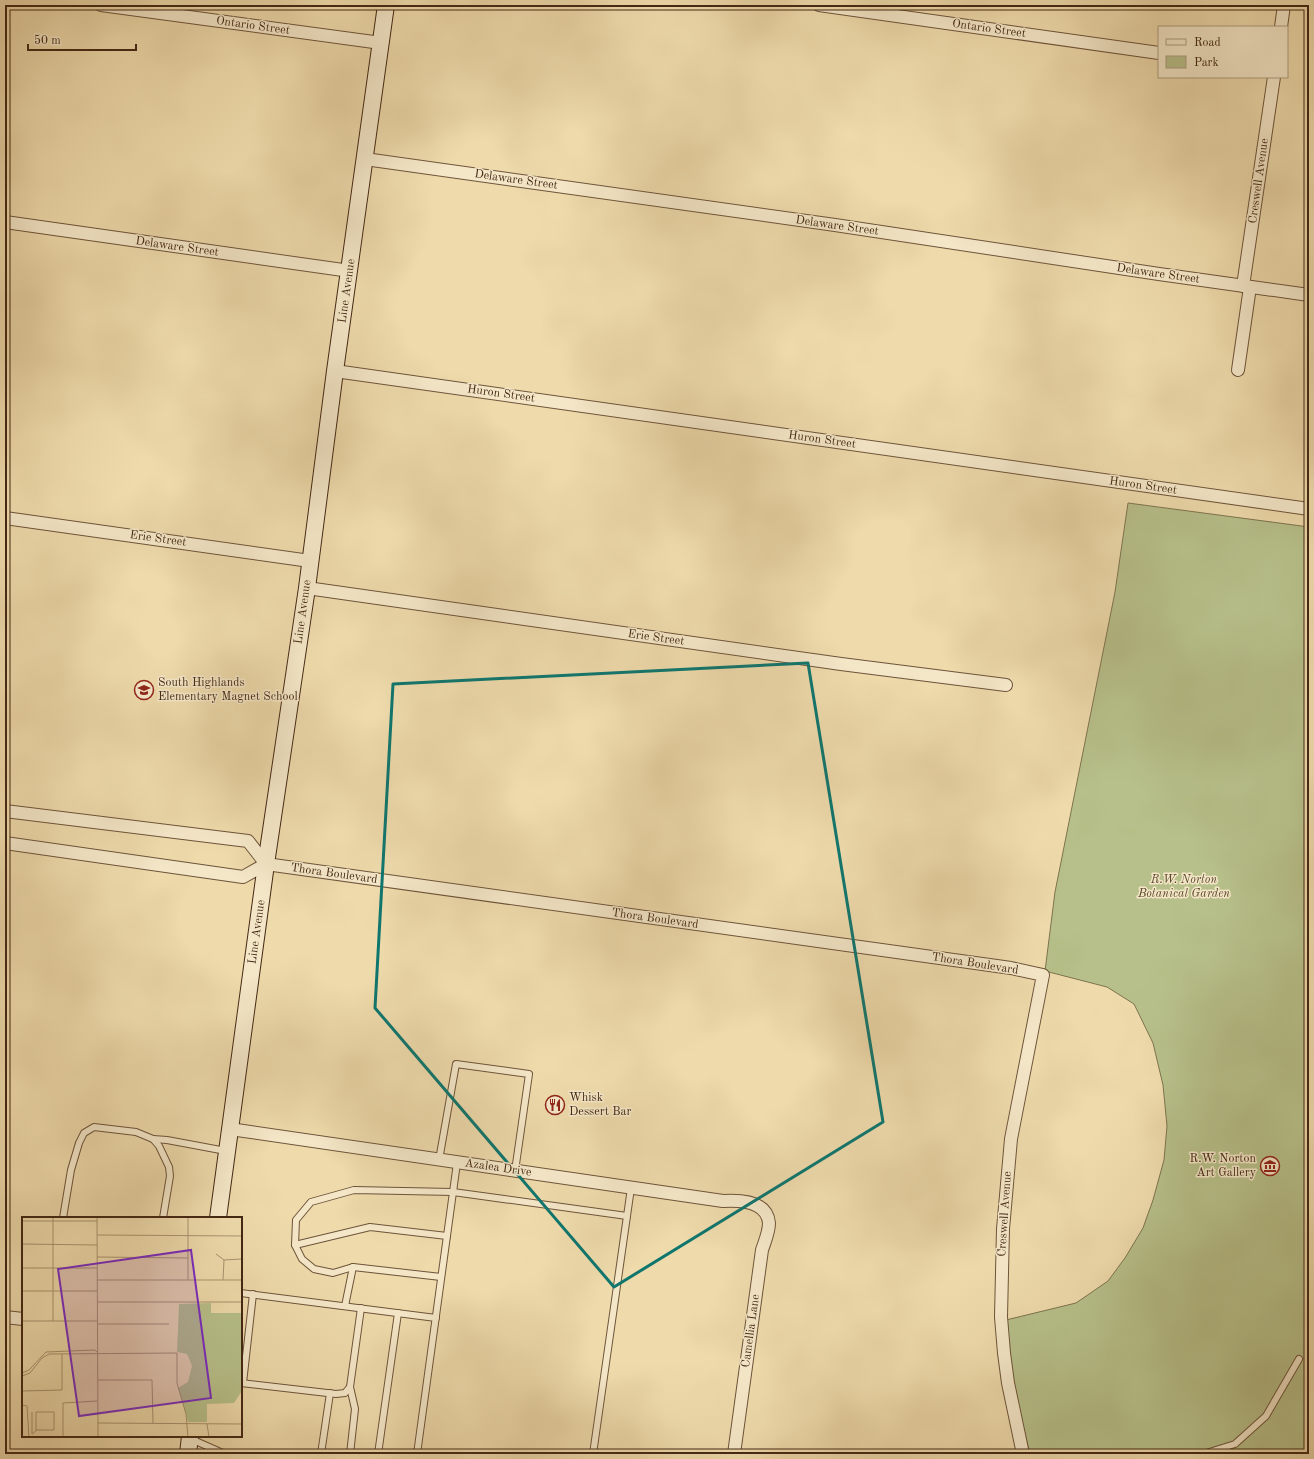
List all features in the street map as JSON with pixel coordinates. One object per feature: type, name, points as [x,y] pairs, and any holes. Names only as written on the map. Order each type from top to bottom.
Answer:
[{"type":"main road","name":"Line Avenue","points":[[218,1217],[266,864],[307,588],[335,371],[386,5]]},
{"type":"main road","points":[[188,1454],[190,1437]]},
{"type":"street","name":"Ontario Street","points":[[101,5],[381,43]]},
{"type":"street","name":"Ontario Street","points":[[819,5],[1158,53]]},
{"type":"street","points":[[1281,26],[1284,5]]},
{"type":"street","name":"Creswell Avenue","points":[[1238,370],[1247,286],[1274,78]]},
{"type":"street","name":"Delaware Street","points":[[365,159],[835,225],[1309,296]]},
{"type":"street","name":"Delaware Street","points":[[5,222],[350,271]]},
{"type":"street","name":"Huron Street","points":[[335,371],[1309,509]]},
{"type":"street","name":"Erie Street","points":[[5,518],[310,561]]},
{"type":"street","name":"Erie Street","points":[[307,588],[841,664],[1006,685]]},
{"type":"street","points":[[5,811],[248,841],[266,864],[243,877],[5,843]]},
{"type":"street","name":"Thora Boulevard","points":[[266,864],[1011,968],[1043,975]]},
{"type":"street","name":"Creswell Avenue","points":[[1023,1454],[1008,1384],[1001,1317],[1003,1229],[1012,1139],[1043,975]]},
{"type":"street","name":"Azalea Drive","points":[[230,1130],[723,1201],[740,1200],[751,1202],[763,1210]]},
{"type":"street","name":"Camellia Lane","points":[[734,1454],[762,1250],[768,1234],[769,1222],[763,1210]]},
{"type":"street","points":[[5,1317],[22,1319]]},
{"type":"lane","points":[[439,1160],[456,1064],[530,1074],[515,1171]]},
{"type":"lane","points":[[63,1217],[71,1170],[84,1133],[94,1127],[136,1132],[153,1139],[168,1140],[227,1151]]},
{"type":"lane","points":[[153,1139],[159,1146],[169,1168],[170,1176],[164,1217]]},
{"type":"lane","points":[[417,1454],[458,1163]]},
{"type":"lane","points":[[593,1454],[631,1188]]},
{"type":"lane","points":[[441,1277],[352,1267],[333,1273],[314,1269],[302,1259],[294,1246],[296,1220],[311,1202],[354,1190],[453,1192],[627,1216]]},
{"type":"lane","points":[[294,1246],[370,1227],[447,1236]]},
{"type":"lane","points":[[345,1306],[352,1267]]},
{"type":"lane","points":[[242,1292],[436,1318]]},
{"type":"lane","points":[[254,1294],[244,1346],[242,1383],[336,1394],[345,1393],[350,1387]]},
{"type":"lane","points":[[350,1454],[355,1409],[350,1387],[361,1308]]},
{"type":"lane","points":[[378,1454],[398,1313]]},
{"type":"lane","points":[[1203,1454],[1235,1444],[1266,1416],[1299,1359]]},
{"type":"lane","points":[[321,1454],[330,1393]]},
{"type":"lane","points":[[190,1437],[225,1454]]},
{"type":"highlighted area","points":[[808,663],[883,1122],[614,1287],[375,1008],[393,684]]},
{"type":"green space","name":"R.W. Norton Botanical Garden","points":[[1128,503],[1309,527],[1309,1454],[1030,1454],[1012,1383],[1006,1320],[1076,1303],[1108,1281],[1125,1258],[1143,1228],[1153,1200],[1164,1160],[1167,1126],[1163,1085],[1153,1043],[1134,1004],[1107,987],[1045,971],[1055,892],[1115,592]]},
{"type":"place","name":"South Highlands Elementary Magnet School","points":[[144,690]]},
{"type":"place","name":"Whisk Dessert Bar","points":[[555,1105]]},
{"type":"place","name":"R.W. Norton Art Gallery","points":[[1270,1166]]}]
